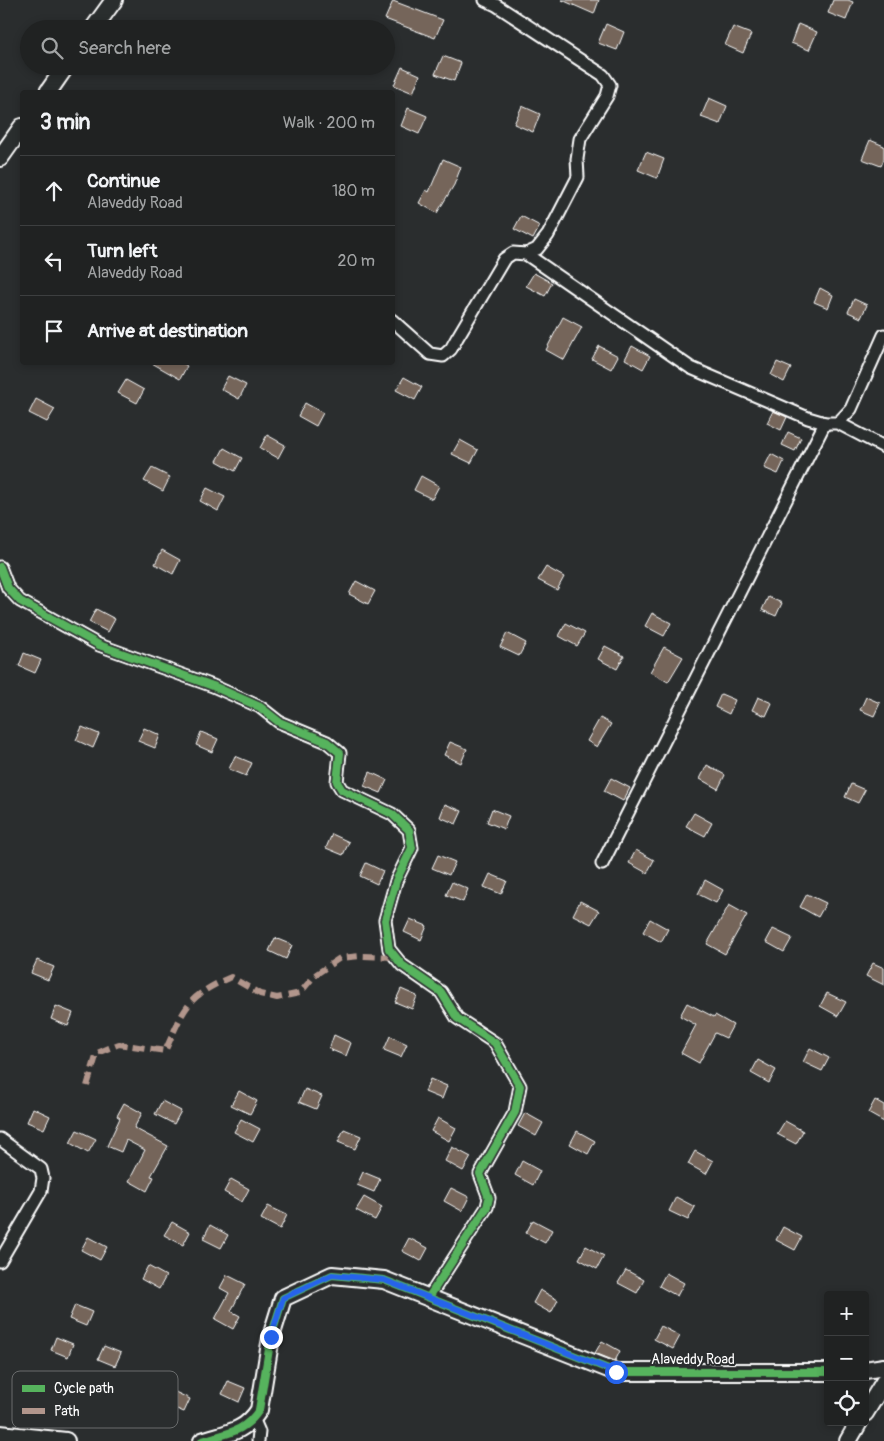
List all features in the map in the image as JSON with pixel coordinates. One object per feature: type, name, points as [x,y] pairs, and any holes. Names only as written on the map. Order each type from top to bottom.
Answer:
[{"type":"street","points":[[100,20],[114,0]]},
{"type":"street","points":[[395,323],[430,354],[443,356],[451,349],[504,258],[513,253],[526,254],[537,249],[548,235],[578,177],[577,160],[580,139],[606,96],[610,85],[603,75],[496,5],[485,0]]},
{"type":"street","points":[[49,90],[60,75]]},
{"type":"street","points":[[0,158],[20,130]]},
{"type":"street","points":[[526,254],[691,368],[808,418],[825,422],[838,422],[884,448]]},
{"type":"street","points":[[838,422],[851,409],[884,335]]},
{"type":"street","points":[[602,864],[825,422]]},
{"type":"street","points":[[0,566],[8,588],[20,601],[99,645],[213,686],[260,707],[279,722],[327,742],[340,753],[338,782],[342,790],[392,814],[409,830],[412,848],[396,881],[385,920],[388,949],[402,965],[441,992],[457,1018],[495,1042],[520,1086],[515,1112],[480,1174],[488,1198],[487,1207],[429,1297]]},
{"type":"street","points":[[0,1139],[41,1169],[43,1178],[42,1191],[0,1261]]},
{"type":"street","name":"Alaveddy Road","points":[[254,1418],[259,1410],[271,1337],[283,1298],[332,1275],[384,1280],[616,1372],[824,1372]]},
{"type":"street","points":[[869,1369],[884,1367]]},
{"type":"street","points":[[869,1406],[884,1382]]},
{"type":"street","points":[[202,1441],[243,1428],[254,1418],[259,1432],[258,1441]]},
{"type":"street","points":[[848,1441],[857,1426]]},
{"type":"street","points":[[0,1434],[66,1441]]},
{"type":"building","points":[[562,0],[599,0],[594,14]]},
{"type":"building","points":[[833,0],[853,2],[846,20],[828,13]]},
{"type":"building","points":[[393,1],[443,20],[435,38],[395,23],[395,20],[385,19]]},
{"type":"building","points":[[606,24],[624,32],[617,50],[598,43]]},
{"type":"building","points":[[798,24],[817,32],[809,50],[791,43]]},
{"type":"building","points":[[733,27],[751,34],[743,53],[725,45]]},
{"type":"building","points":[[443,56],[461,63],[454,81],[435,74]]},
{"type":"building","points":[[402,67],[420,75],[413,93],[394,85]]},
{"type":"building","points":[[709,98],[727,106],[720,124],[701,117]]},
{"type":"building","points":[[522,106],[540,114],[533,132],[514,124]]},
{"type":"building","points":[[408,108],[427,116],[419,134],[401,126]]},
{"type":"building","points":[[870,140],[884,146],[884,159],[881,166],[862,159]]},
{"type":"building","points":[[646,152],[664,159],[657,178],[638,170]]},
{"type":"building","points":[[443,159],[461,167],[454,185],[437,213],[419,203],[426,190],[429,192]]},
{"type":"building","points":[[521,216],[540,226],[533,239],[514,229]]},
{"type":"building","points":[[534,273],[552,283],[545,296],[526,286]]},
{"type":"building","points":[[820,288],[833,295],[828,308],[814,302]]},
{"type":"building","points":[[854,299],[867,305],[861,318],[848,312]]},
{"type":"building","points":[[563,317],[582,327],[564,360],[546,350]]},
{"type":"building","points":[[599,346],[618,356],[611,369],[592,359]]},
{"type":"building","points":[[632,346],[650,356],[643,369],[625,359]]},
{"type":"building","points":[[777,362],[791,368],[784,382],[771,375]]},
{"type":"building","points":[[155,365],[186,365],[187,366],[180,379]]},
{"type":"building","points":[[228,376],[246,385],[239,399],[221,389]]},
{"type":"building","points":[[404,377],[422,387],[415,400],[396,390]]},
{"type":"building","points":[[126,380],[144,390],[137,403],[118,393]]},
{"type":"building","points":[[36,399],[55,409],[47,422],[29,413]]},
{"type":"building","points":[[305,403],[323,413],[316,426],[298,416]]},
{"type":"building","points":[[773,411],[787,417],[781,430],[767,423]]},
{"type":"building","points":[[788,432],[801,438],[795,451],[782,445]]},
{"type":"building","points":[[267,435],[285,445],[278,458],[260,448]]},
{"type":"building","points":[[460,440],[478,450],[471,463],[452,454]]},
{"type":"building","points":[[224,448],[242,458],[235,471],[217,461]]},
{"type":"building","points":[[771,454],[784,461],[778,474],[764,468]]},
{"type":"building","points":[[152,468],[170,477],[163,491],[144,481]]},
{"type":"building","points":[[421,476],[439,486],[432,499],[414,490]]},
{"type":"building","points":[[207,488],[225,497],[218,511],[200,501]]},
{"type":"building","points":[[162,550],[180,560],[173,574],[155,564]]},
{"type":"building","points":[[546,567],[564,577],[557,590],[538,580]]},
{"type":"building","points":[[356,581],[375,591],[368,604],[349,594]]},
{"type":"building","points":[[768,597],[782,603],[776,616],[762,610]]},
{"type":"building","points":[[96,609],[115,619],[108,632],[89,622]]},
{"type":"building","points":[[652,613],[671,623],[664,636],[645,626]]},
{"type":"building","points":[[566,623],[585,633],[577,646],[559,636]]},
{"type":"building","points":[[507,633],[526,643],[519,656],[500,647]]},
{"type":"building","points":[[605,646],[624,656],[617,669],[598,659]]},
{"type":"building","points":[[664,647],[683,657],[668,682],[650,672]]},
{"type":"building","points":[[24,653],[41,660],[35,673],[19,666]]},
{"type":"building","points":[[721,694],[735,700],[729,714],[715,707]]},
{"type":"building","points":[[758,697],[772,703],[766,716],[752,710]]},
{"type":"building","points":[[866,697],[880,703],[874,716],[860,710]]},
{"type":"building","points":[[600,718],[611,724],[597,747],[587,741]]},
{"type":"building","points":[[82,727],[99,734],[93,748],[76,740]]},
{"type":"building","points":[[144,728],[160,735],[155,748],[138,741]]},
{"type":"building","points":[[201,732],[218,739],[212,752],[196,745]]},
{"type":"building","points":[[450,742],[467,749],[461,763],[444,755]]},
{"type":"building","points":[[235,756],[252,763],[246,776],[229,769]]},
{"type":"building","points":[[707,765],[725,775],[718,789],[700,779]]},
{"type":"building","points":[[370,772],[387,780],[381,793],[364,786]]},
{"type":"building","points":[[611,778],[630,788],[623,801],[604,791]]},
{"type":"building","points":[[851,784],[865,790],[858,803],[845,797]]},
{"type":"building","points":[[445,804],[462,811],[456,824],[440,817]]},
{"type":"building","points":[[492,809],[509,816],[504,829],[487,822]]},
{"type":"building","points":[[694,813],[712,823],[705,836],[686,826]]},
{"type":"building","points":[[332,834],[349,842],[343,855],[326,848]]},
{"type":"building","points":[[636,850],[654,860],[647,873],[629,863]]},
{"type":"building","points":[[438,855],[455,862],[449,875],[432,868]]},
{"type":"building","points":[[366,863],[383,871],[377,884],[360,876]]},
{"type":"building","points":[[490,874],[507,881],[501,894],[484,887]]},
{"type":"building","points":[[705,880],[723,890],[716,903],[698,894]]},
{"type":"building","points":[[452,882],[468,889],[463,902],[446,895]]},
{"type":"building","points":[[807,894],[826,903],[818,917],[800,907]]},
{"type":"building","points":[[580,901],[599,911],[591,924],[573,915]]},
{"type":"building","points":[[729,905],[747,915],[725,954],[707,944]]},
{"type":"building","points":[[410,919],[427,926],[421,940],[404,932]]},
{"type":"building","points":[[650,919],[668,929],[661,942],[643,932]]},
{"type":"building","points":[[773,929],[792,938],[784,952],[766,942]]},
{"type":"building","points":[[275,938],[292,945],[286,959],[269,951]]},
{"type":"building","points":[[37,960],[54,967],[48,980],[31,973]]},
{"type":"building","points":[[873,963],[884,968],[884,985],[866,976]]},
{"type":"building","points":[[401,989],[417,996],[412,1009],[395,1002]]},
{"type":"building","points":[[827,993],[846,1002],[838,1016],[820,1006]]},
{"type":"building","points":[[687,1003],[733,1025],[726,1038],[715,1033],[699,1063],[681,1053],[696,1025],[680,1016]]},
{"type":"building","points":[[56,1006],[73,1013],[68,1026],[51,1019]]},
{"type":"building","points":[[334,1035],[351,1043],[346,1056],[329,1049]]},
{"type":"building","points":[[390,1036],[407,1044],[401,1057],[384,1050]]},
{"type":"building","points":[[810,1048],[829,1058],[822,1071],[803,1062]]},
{"type":"building","points":[[758,1060],[776,1070],[769,1083],[751,1073]]},
{"type":"building","points":[[430,1079],[447,1086],[442,1099],[425,1092]]},
{"type":"building","points":[[305,1089],[322,1096],[316,1109],[299,1102]]},
{"type":"building","points":[[239,1091],[257,1101],[250,1114],[231,1105]]},
{"type":"building","points":[[875,1100],[884,1105],[884,1122],[868,1113]]},
{"type":"building","points":[[162,1101],[181,1111],[174,1124],[155,1114]]},
{"type":"building","points":[[124,1103],[142,1113],[134,1128],[168,1146],[151,1176],[154,1177],[147,1191],[129,1181],[145,1150],[126,1140],[121,1152],[107,1146],[120,1118],[117,1116]]},
{"type":"building","points":[[33,1108],[50,1116],[44,1129],[27,1122]]},
{"type":"building","points":[[525,1113],[543,1123],[536,1136],[518,1126]]},
{"type":"building","points":[[438,1118],[456,1128],[449,1141],[431,1131]]},
{"type":"building","points":[[241,1119],[260,1129],[253,1142],[234,1132]]},
{"type":"building","points":[[785,1121],[803,1131],[796,1144],[777,1134]]},
{"type":"building","points":[[344,1129],[361,1136],[355,1149],[338,1142]]},
{"type":"building","points":[[77,1130],[96,1139],[88,1153],[70,1143]]},
{"type":"building","points":[[577,1131],[595,1141],[588,1154],[570,1144]]},
{"type":"building","points":[[452,1147],[471,1157],[463,1171],[445,1161]]},
{"type":"building","points":[[695,1151],[713,1161],[706,1174],[688,1164]]},
{"type":"building","points":[[522,1161],[540,1171],[533,1185],[515,1175]]},
{"type":"building","points":[[363,1172],[380,1179],[374,1192],[357,1185]]},
{"type":"building","points":[[231,1179],[249,1189],[242,1202],[224,1192]]},
{"type":"building","points":[[451,1188],[469,1197],[462,1211],[444,1201]]},
{"type":"building","points":[[364,1197],[382,1207],[375,1220],[356,1210]]},
{"type":"building","points":[[676,1197],[695,1207],[688,1220],[669,1211]]},
{"type":"building","points":[[268,1206],[287,1215],[280,1229],[261,1219]]},
{"type":"building","points":[[533,1220],[552,1230],[545,1243],[526,1233]]},
{"type":"building","points":[[172,1222],[190,1232],[183,1245],[164,1235]]},
{"type":"building","points":[[210,1225],[228,1235],[221,1248],[203,1239]]},
{"type":"building","points":[[783,1227],[802,1237],[795,1250],[776,1240]]},
{"type":"building","points":[[88,1237],[107,1247],[100,1260],[81,1250]]},
{"type":"building","points":[[409,1238],[428,1248],[421,1261],[402,1251]]},
{"type":"building","points":[[586,1246],[604,1256],[597,1269],[579,1259]]},
{"type":"building","points":[[148,1266],[166,1276],[159,1289],[141,1279]]},
{"type":"building","points":[[626,1270],[644,1280],[637,1293],[618,1283]]},
{"type":"building","points":[[666,1273],[684,1283],[677,1296],[659,1286]]},
{"type":"building","points":[[227,1275],[245,1284],[231,1311],[240,1316],[233,1329],[215,1319],[229,1293],[220,1288]]},
{"type":"building","points":[[540,1290],[558,1300],[551,1313],[533,1303]]},
{"type":"building","points":[[75,1305],[92,1312],[86,1326],[69,1319]]},
{"type":"building","points":[[661,1326],[680,1336],[673,1349],[654,1339]]},
{"type":"building","points":[[56,1337],[73,1344],[68,1357],[51,1350]]},
{"type":"building","points":[[602,1341],[620,1351],[615,1361],[595,1353]]},
{"type":"building","points":[[104,1346],[121,1353],[115,1366],[98,1359]]},
{"type":"building","points":[[228,1381],[245,1388],[239,1402],[222,1394]]},
{"type":"building","points":[[178,1393],[190,1399],[184,1412],[178,1410]]},
{"type":"marked path","points":[[87,1086],[97,1053],[119,1044],[165,1051],[180,1019],[191,1002],[200,994],[231,977],[260,994],[277,998],[300,993],[315,975],[340,958],[361,956],[395,957]]},
{"type":"cycle path","points":[[0,567],[8,588],[20,601],[99,645],[213,686],[260,707],[279,722],[327,742],[340,753],[337,782],[342,790],[392,814],[409,830],[412,848],[396,881],[385,920],[389,949],[402,965],[441,992],[457,1018],[495,1043],[520,1086],[515,1112],[480,1174],[489,1198],[487,1207],[429,1297]]},
{"type":"cycle path","points":[[202,1441],[241,1428],[253,1418],[259,1410],[271,1337],[283,1298],[332,1275],[384,1280],[616,1372],[824,1372]]},
{"type":"route","points":[[271,1337],[283,1298],[332,1275],[384,1280],[616,1372]]}]
